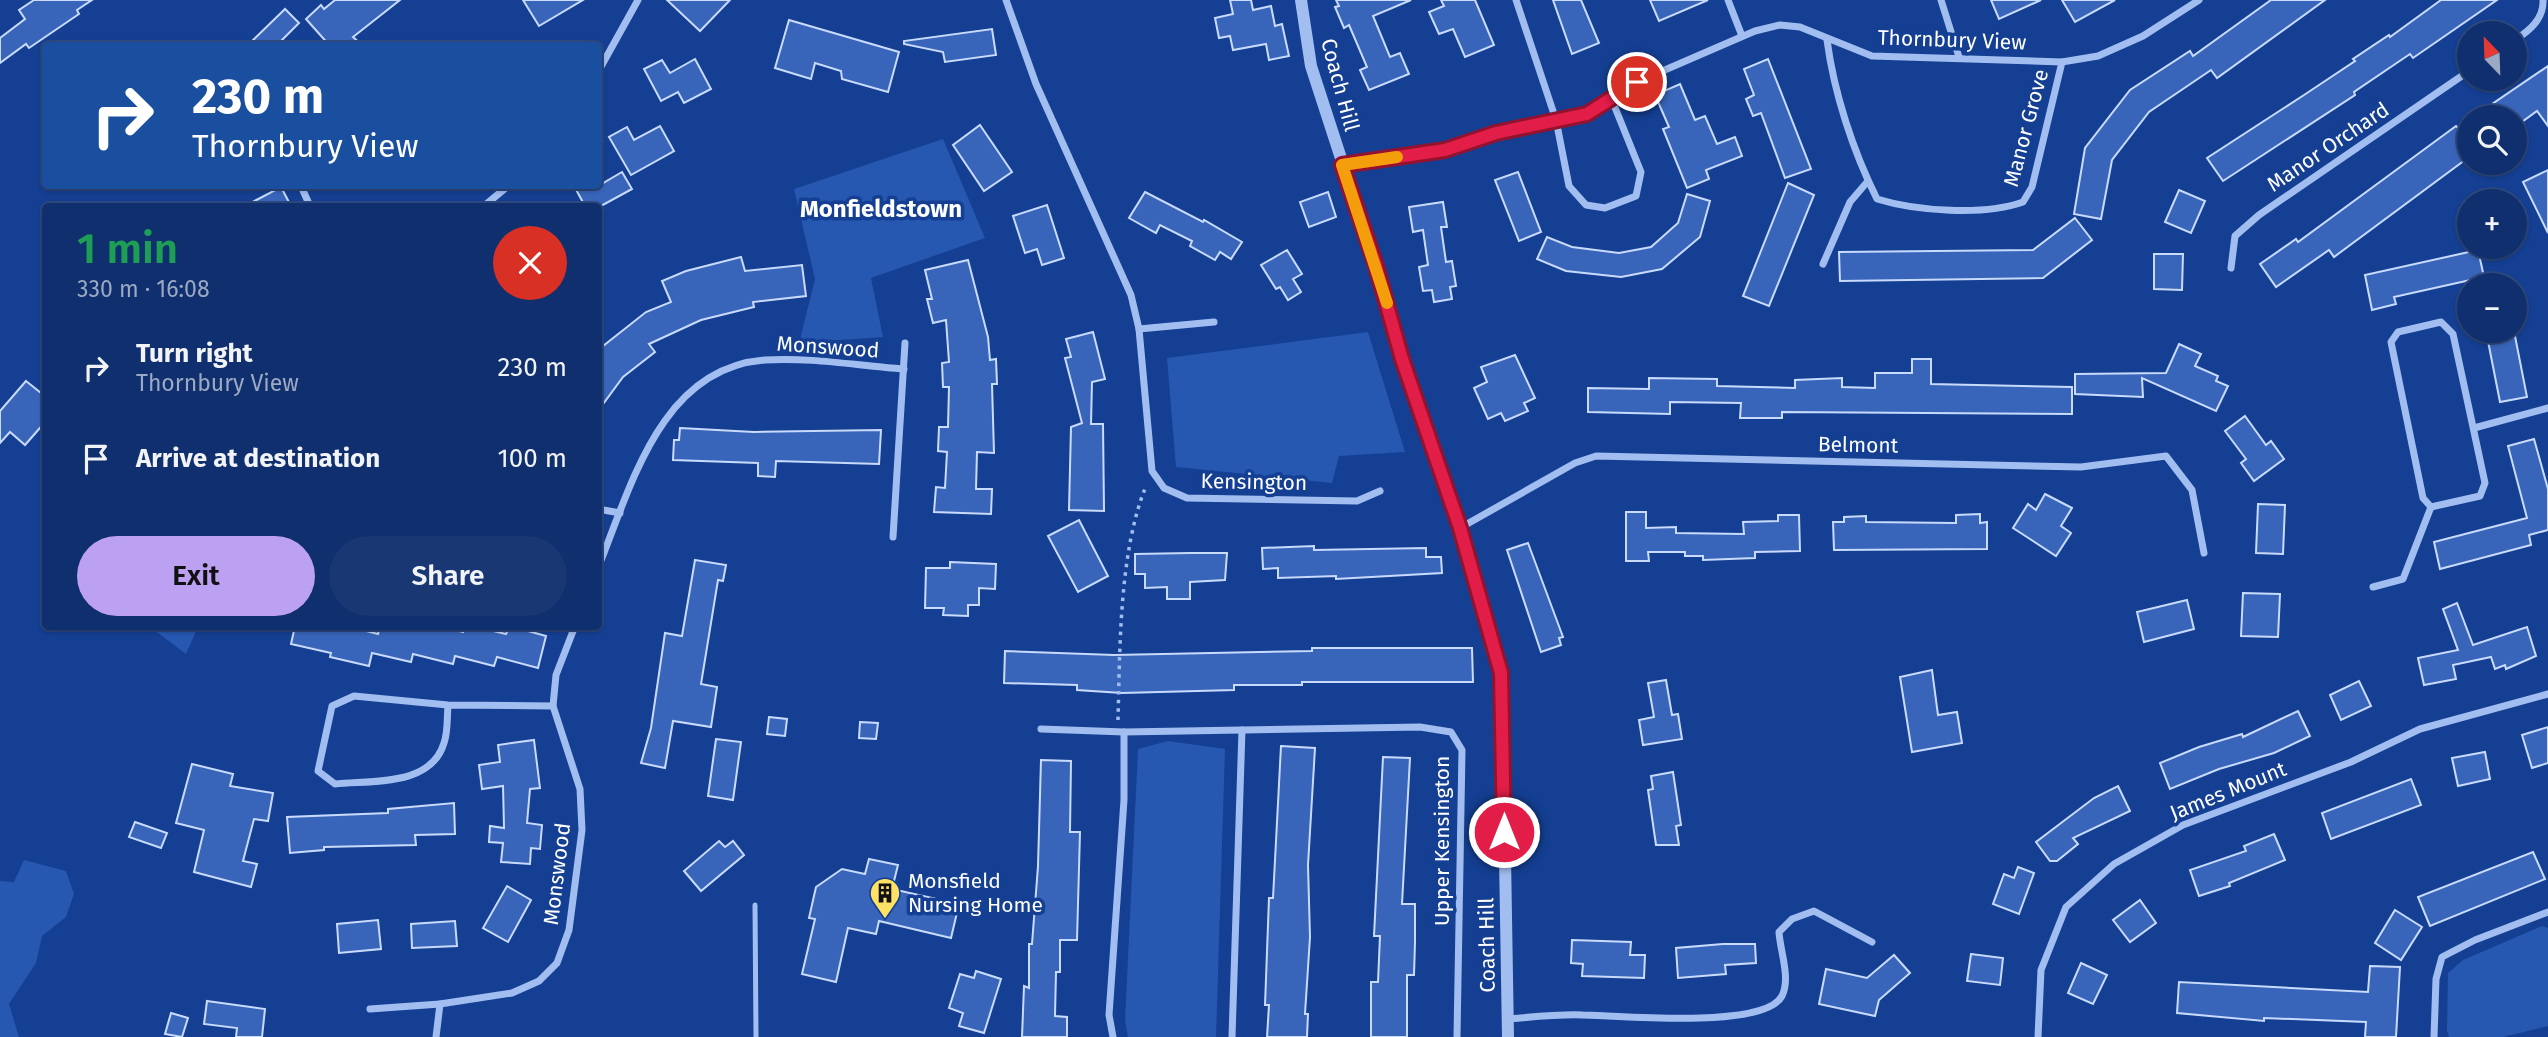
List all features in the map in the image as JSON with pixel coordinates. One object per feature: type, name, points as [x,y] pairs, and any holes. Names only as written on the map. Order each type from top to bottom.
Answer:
[{"type":"street","points":[[602,65],[638,0]]},
{"type":"street","points":[[1006,0],[1036,84],[1131,295],[1139,329],[1152,471]]},
{"type":"street","name":"Coach Hill","points":[[1301,0],[1311,66],[1376,266],[1402,359],[1460,528],[1502,676],[1508,1037]]},
{"type":"street","points":[[1516,0],[1556,121],[1569,186],[1586,205],[1609,209],[1636,196],[1641,172],[1612,100]]},
{"type":"street","points":[[1728,0],[1742,36]]},
{"type":"street","points":[[1941,0],[1959,57]]},
{"type":"street","name":"Thornbury View","points":[[1342,165],[1445,150],[1496,133],[1587,114],[1637,82],[1742,36],[1780,25],[1800,27],[1872,56],[2062,62],[2098,55],[2143,36],[2199,0]]},
{"type":"street","points":[[2527,32],[2532,29],[2544,8],[2543,0]]},
{"type":"street","name":"Manor Grove","points":[[1827,40],[1830,68],[1868,181],[1877,199],[1904,207],[2003,209],[2023,202],[2032,187],[2062,62]]},
{"type":"street","name":"Manor Orchard","points":[[2231,268],[2235,236],[2259,215],[2457,79]]},
{"type":"street","points":[[1823,264],[1850,202],[1868,181]]},
{"type":"street","points":[[488,203],[504,189]]},
{"type":"street","points":[[1139,329],[1214,322]]},
{"type":"street","points":[[2441,322],[2453,334],[2485,483],[2480,496],[2431,507],[2423,498],[2391,342],[2398,331],[2441,322]]},
{"type":"street","name":"Monswood","points":[[893,537],[905,343]]},
{"type":"street","name":"Monswood","points":[[602,558],[652,437],[681,398],[721,372],[764,360],[904,369]]},
{"type":"street","points":[[2474,428],[2548,408]]},
{"type":"street","name":"Belmont","points":[[1460,528],[1575,463],[1596,456],[2081,467],[2166,456],[2192,490],[2204,553]]},
{"type":"street","name":"Kensington","points":[[1152,471],[1164,488],[1187,498],[1357,501],[1380,491]]},
{"type":"street","points":[[2373,587],[2403,579],[2431,507]]},
{"type":"street","points":[[602,510],[620,513]]},
{"type":"street","name":"Monswood","points":[[370,1009],[440,1004],[512,993],[539,981],[557,962],[569,930],[582,830],[580,789],[553,706],[556,675],[573,630]]},
{"type":"street","name":"James Mount","points":[[2038,1037],[2041,970],[2066,907],[2114,864],[2183,825],[2351,762],[2420,729],[2548,694]]},
{"type":"street","points":[[447,705],[444,743],[433,765],[407,778],[335,784],[318,771],[332,706],[354,696],[447,705],[553,706]]},
{"type":"street","name":"Upper Kensington","points":[[1041,729],[1420,727],[1451,732],[1462,750],[1457,1037]]},
{"type":"street","points":[[1113,1037],[1109,1015],[1124,800],[1121,730]]},
{"type":"street","points":[[1232,1037],[1242,730]]},
{"type":"street","points":[[1508,1019],[1583,1015],[1687,1019],[1763,1012],[1781,997],[1786,981],[1779,932],[1792,919],[1814,911],[1872,942]]},
{"type":"street","points":[[2434,1037],[2436,979],[2442,957],[2475,940],[2548,912]]},
{"type":"street","points":[[436,1037],[440,1004]]},
{"type":"lane","points":[[755,905],[756,1037]]},
{"type":"path","points":[[1121,730],[1120,655],[1133,518],[1152,471]]},
{"type":"shaded area","points":[[943,139],[985,238],[871,278],[883,337],[799,343],[815,279],[794,189]]},
{"type":"shaded area","points":[[1368,332],[1405,452],[1339,456],[1332,483],[1176,467],[1167,358]]},
{"type":"shaded area","points":[[154,630],[197,630],[186,654]]},
{"type":"shaded area","points":[[1168,741],[1225,749],[1216,1037],[1128,1037],[1125,1020],[1138,749]]},
{"type":"shaded area","points":[[24,860],[66,871],[74,894],[66,917],[42,936],[36,963],[9,1004],[19,1037],[0,1037],[0,881],[14,882]]},
{"type":"shaded area","points":[[2542,926],[2548,928],[2548,1026],[2503,1037],[2449,1037],[2448,973],[2463,960]]},
{"type":"building","points":[[34,0],[92,0],[77,10],[79,14],[29,48],[26,44],[0,63],[0,38],[25,19],[19,10]]},
{"type":"building","points":[[335,0],[400,0],[353,37],[359,42],[326,42],[306,19],[321,5],[324,9]]},
{"type":"building","points":[[523,0],[583,0],[539,26]]},
{"type":"building","points":[[667,0],[730,0],[700,31]]},
{"type":"building","points":[[1230,0],[1251,0],[1253,10],[1271,6],[1275,26],[1282,24],[1289,56],[1269,60],[1266,44],[1233,50],[1230,36],[1219,38],[1215,18],[1233,14]]},
{"type":"building","points":[[1336,0],[1411,0],[1373,16],[1390,57],[1400,53],[1409,74],[1369,90],[1360,70],[1367,67],[1349,25],[1344,28],[1335,7],[1339,6]]},
{"type":"building","points":[[1441,0],[1475,0],[1494,45],[1465,57],[1453,29],[1439,34],[1429,12],[1444,6]]},
{"type":"building","points":[[1553,0],[1581,0],[1599,43],[1572,54]]},
{"type":"building","points":[[1650,0],[1708,0],[1659,21]]},
{"type":"building","points":[[1991,0],[2041,0],[1999,19]]},
{"type":"building","points":[[2062,0],[2115,0],[2075,22]]},
{"type":"building","points":[[2271,0],[2325,0],[2217,78],[2211,70],[2149,112],[2112,160],[2101,219],[2074,214],[2085,148],[2130,90],[2190,51],[2193,56]]},
{"type":"building","points":[[2441,0],[2497,0],[2467,21],[2457,21],[2457,28],[2413,58],[2410,54],[2354,92],[2355,95],[2223,181],[2207,158],[2355,61],[2353,59],[2389,35],[2390,37]]},
{"type":"building","points":[[285,9],[299,23],[280,42],[251,42]]},
{"type":"building","points":[[789,20],[899,52],[888,92],[842,79],[841,71],[815,63],[811,79],[775,68]]},
{"type":"building","points":[[992,29],[996,55],[945,62],[943,52],[904,44],[904,41]]},
{"type":"building","points":[[695,59],[711,89],[684,103],[678,92],[661,101],[644,69],[662,60],[670,73]]},
{"type":"building","points":[[1768,59],[1811,169],[1785,178],[1761,113],[1753,116],[1746,99],[1754,95],[1744,69]]},
{"type":"building","points":[[2548,66],[2548,126],[2537,111],[2527,118],[2527,105],[2491,105],[2511,91],[2527,91],[2527,80]]},
{"type":"building","points":[[1680,84],[1695,120],[1705,116],[1717,144],[1735,137],[1742,156],[1706,170],[1709,179],[1687,188],[1663,129],[1669,127],[1655,95]]},
{"type":"building","points":[[980,125],[1012,172],[984,191],[953,145]]},
{"type":"building","points":[[660,126],[674,151],[631,175],[609,137],[627,127],[634,140]]},
{"type":"building","points":[[2456,126],[2457,166],[2334,257],[2329,250],[2276,287],[2260,264],[2296,239],[2298,242]]},
{"type":"building","points":[[2548,170],[2548,233],[2527,189],[2523,182]]},
{"type":"building","points":[[622,172],[632,189],[602,205],[602,203],[583,203],[576,189],[602,189],[602,184]]},
{"type":"building","points":[[1518,172],[1541,232],[1519,241],[1495,180]]},
{"type":"building","points":[[1788,183],[1814,195],[1769,306],[1743,296]]},
{"type":"building","points":[[282,189],[289,203],[251,203]]},
{"type":"building","points":[[2179,190],[2205,201],[2191,233],[2165,222]]},
{"type":"building","points":[[1145,192],[1203,222],[1204,220],[1242,242],[1231,259],[1220,252],[1215,260],[1190,246],[1192,241],[1160,225],[1156,233],[1129,218]]},
{"type":"building","points":[[1328,192],[1336,217],[1309,227],[1300,202]]},
{"type":"building","points":[[1687,194],[1710,201],[1700,237],[1662,269],[1621,277],[1566,271],[1537,259],[1547,237],[1572,247],[1619,253],[1651,247],[1678,223]]},
{"type":"building","points":[[1443,202],[1447,227],[1441,227],[1446,262],[1452,261],[1456,286],[1450,287],[1452,299],[1434,302],[1432,290],[1423,291],[1419,267],[1428,265],[1423,230],[1413,232],[1409,207]]},
{"type":"building","points":[[1047,205],[1064,258],[1042,265],[1037,249],[1025,253],[1013,216]]},
{"type":"building","points":[[2075,218],[2092,240],[2043,278],[1840,281],[1839,252],[2033,250]]},
{"type":"building","points":[[1287,250],[1302,274],[1293,279],[1301,292],[1288,300],[1280,287],[1276,289],[1261,265]]},
{"type":"building","points":[[2154,254],[2183,254],[2182,290],[2154,289]]},
{"type":"building","points":[[2457,255],[2457,259],[2480,259],[2483,273],[2457,273],[2457,283],[2394,297],[2396,304],[2372,310],[2365,275]]},
{"type":"building","points":[[741,257],[745,271],[802,265],[806,296],[753,302],[754,307],[701,320],[649,344],[655,352],[623,377],[602,406],[602,347],[646,312],[671,302],[662,281],[686,271]]},
{"type":"building","points":[[968,260],[988,337],[990,360],[996,359],[997,384],[992,384],[994,453],[977,452],[976,489],[992,489],[991,514],[934,512],[936,487],[945,488],[947,452],[938,451],[939,427],[948,427],[949,387],[943,387],[942,363],[949,362],[946,320],[933,323],[927,299],[932,299],[925,270]]},
{"type":"building","points":[[1093,332],[1105,379],[1092,382],[1091,424],[1103,424],[1104,511],[1069,510],[1071,427],[1082,423],[1065,358],[1071,357],[1066,339]]},
{"type":"building","points":[[2488,343],[2516,343],[2527,397],[2500,402]]},
{"type":"building","points":[[2179,344],[2201,354],[2195,366],[2218,376],[2216,381],[2228,386],[2216,411],[2142,378],[2143,397],[2075,394],[2075,374],[2166,373]]},
{"type":"building","points":[[1515,355],[1535,398],[1524,403],[1528,411],[1505,421],[1501,413],[1488,419],[1474,388],[1487,382],[1481,367]]},
{"type":"building","points":[[1912,359],[1931,359],[1931,384],[2072,387],[2072,414],[1782,412],[1782,418],[1740,418],[1741,403],[1670,402],[1670,414],[1588,412],[1588,388],[1649,389],[1649,378],[1717,379],[1717,386],[1795,388],[1795,380],[1842,378],[1842,387],[1875,388],[1875,373],[1912,373]]},
{"type":"building","points":[[26,381],[42,394],[42,426],[25,445],[10,432],[0,443],[0,411]]},
{"type":"building","points":[[2245,416],[2266,445],[2271,441],[2284,459],[2254,481],[2241,463],[2246,459],[2225,431]]},
{"type":"building","points":[[680,428],[754,432],[881,430],[879,464],[776,461],[775,477],[758,476],[758,463],[673,460],[674,440],[679,440]]},
{"type":"building","points":[[2534,439],[2548,489],[2548,530],[2529,535],[2531,545],[2440,569],[2434,542],[2527,518],[2508,446]]},
{"type":"building","points":[[2045,494],[2072,508],[2061,526],[2071,533],[2056,556],[2013,528],[2028,504],[2036,510]]},
{"type":"building","points":[[2258,504],[2285,505],[2283,554],[2256,553]]},
{"type":"building","points":[[1626,512],[1646,512],[1646,528],[1676,527],[1676,533],[1744,534],[1743,522],[1778,521],[1778,515],[1799,515],[1800,551],[1755,552],[1755,558],[1703,560],[1703,556],[1685,556],[1685,552],[1648,552],[1649,561],[1626,561]]},
{"type":"building","points":[[1980,514],[1980,523],[1987,522],[1987,549],[1834,550],[1833,522],[1844,522],[1844,517],[1866,516],[1866,522],[1956,523],[1956,515]]},
{"type":"building","points":[[1079,520],[1108,576],[1078,592],[1048,536]]},
{"type":"building","points":[[1528,543],[1563,637],[1559,638],[1561,645],[1541,652],[1507,550]]},
{"type":"building","points":[[1314,546],[1314,550],[1426,548],[1426,557],[1441,557],[1442,573],[1336,579],[1336,576],[1278,578],[1278,568],[1263,569],[1262,548]]},
{"type":"building","points":[[1227,553],[1225,580],[1190,582],[1190,599],[1167,599],[1167,587],[1145,588],[1145,574],[1135,574],[1135,554]]},
{"type":"building","points":[[695,560],[726,565],[723,581],[718,580],[701,684],[717,687],[711,727],[673,721],[665,768],[641,763],[651,728],[665,633],[682,636]]},
{"type":"building","points":[[950,562],[996,564],[995,589],[979,588],[979,605],[968,605],[968,616],[943,615],[944,608],[925,608],[926,568],[950,568]]},
{"type":"building","points":[[2243,593],[2280,594],[2278,637],[2241,636]]},
{"type":"building","points":[[2187,600],[2194,629],[2144,642],[2137,612]]},
{"type":"building","points":[[2457,603],[2473,645],[2527,627],[2536,656],[2506,669],[2505,665],[2495,669],[2491,657],[2453,665],[2456,679],[2424,685],[2418,658],[2458,650],[2443,609]]},
{"type":"building","points":[[294,630],[362,630],[378,634],[379,630],[490,630],[506,634],[508,630],[524,630],[546,636],[538,668],[497,657],[494,666],[455,656],[453,664],[413,654],[411,662],[372,653],[369,666],[330,657],[331,653],[291,644]]},
{"type":"building","points":[[1312,648],[1472,648],[1473,682],[1302,682],[1302,685],[1234,685],[1234,690],[1122,693],[1077,690],[1077,685],[1004,683],[1005,651],[1114,655],[1312,651]]},
{"type":"building","points":[[1932,670],[1938,715],[1957,712],[1962,743],[1912,752],[1900,677]]},
{"type":"building","points":[[1666,680],[1672,715],[1678,714],[1682,739],[1643,745],[1639,720],[1654,717],[1648,683]]},
{"type":"building","points":[[2359,681],[2371,706],[2341,720],[2330,695]]},
{"type":"building","points":[[2298,711],[2310,736],[2274,753],[2219,769],[2170,789],[2160,763],[2199,747],[2242,734],[2243,737]]},
{"type":"building","points":[[769,717],[787,719],[785,736],[767,734]]},
{"type":"building","points":[[860,722],[878,723],[876,739],[859,738]]},
{"type":"building","points":[[2548,727],[2548,763],[2532,768],[2522,735]]},
{"type":"building","points":[[716,739],[741,742],[733,800],[708,796]]},
{"type":"building","points":[[534,740],[540,788],[530,789],[527,823],[542,825],[540,849],[531,848],[530,864],[501,862],[503,843],[489,842],[490,826],[504,828],[503,786],[482,789],[479,765],[500,762],[498,745]]},
{"type":"building","points":[[1281,746],[1315,748],[1308,865],[1310,937],[1305,1014],[1308,1014],[1307,1037],[1267,1037],[1269,1005],[1265,1005],[1269,898],[1273,898]]},
{"type":"building","points":[[2485,752],[2490,779],[2458,786],[2452,758]]},
{"type":"building","points":[[1383,757],[1410,758],[1402,904],[1415,904],[1415,942],[1414,975],[1407,975],[1407,1037],[1371,1037],[1371,982],[1378,982],[1380,936],[1374,936]]},
{"type":"building","points":[[1041,760],[1071,761],[1070,832],[1080,832],[1077,940],[1060,940],[1060,972],[1056,972],[1055,1016],[1067,1017],[1067,1037],[1022,1037],[1024,986],[1029,988],[1029,944],[1032,944],[1038,866]]},
{"type":"building","points":[[192,764],[233,774],[230,786],[273,793],[268,821],[254,819],[243,861],[257,864],[251,887],[194,872],[204,830],[176,823]]},
{"type":"building","points":[[1673,772],[1681,825],[1676,826],[1679,845],[1656,845],[1648,790],[1653,789],[1651,776]]},
{"type":"building","points":[[2411,779],[2421,805],[2331,839],[2322,813]]},
{"type":"building","points":[[2118,786],[2130,811],[2073,838],[2078,844],[2057,861],[2050,861],[2036,842],[2094,798]]},
{"type":"building","points":[[454,803],[455,834],[415,835],[416,845],[324,847],[324,850],[290,853],[287,817],[388,813],[388,809]]},
{"type":"building","points":[[135,822],[167,833],[161,848],[129,837]]},
{"type":"building","points":[[2274,834],[2285,860],[2229,883],[2230,886],[2199,896],[2190,870],[2246,851],[2244,846]]},
{"type":"building","points":[[719,841],[725,847],[733,841],[744,855],[701,891],[684,871]]},
{"type":"building","points":[[2533,852],[2545,879],[2430,926],[2418,897]]},
{"type":"building","name":"Monsfield Nursing Home","points":[[869,859],[898,865],[892,889],[959,904],[951,938],[879,921],[876,934],[848,928],[836,982],[802,974],[815,919],[809,918],[816,887],[842,869],[865,874]]},
{"type":"building","points":[[2018,867],[2034,873],[2019,914],[1993,904],[2004,874],[2014,878]]},
{"type":"building","points":[[507,886],[531,900],[508,942],[483,928]]},
{"type":"building","points":[[2140,900],[2156,923],[2130,942],[2113,920]]},
{"type":"building","points":[[2395,910],[2422,927],[2401,960],[2375,943]]},
{"type":"building","points":[[378,920],[381,949],[339,953],[337,924]]},
{"type":"building","points":[[455,921],[457,946],[412,948],[411,924]]},
{"type":"building","points":[[1572,940],[1631,942],[1630,955],[1645,955],[1644,978],[1582,976],[1583,964],[1571,963]]},
{"type":"building","points":[[1755,944],[1756,963],[1725,965],[1726,974],[1678,978],[1676,948]]},
{"type":"building","points":[[1971,954],[2003,958],[2000,985],[1967,981]]},
{"type":"building","points":[[1894,955],[1910,973],[1879,1000],[1875,1016],[1819,1004],[1826,969],[1867,978]]},
{"type":"building","points":[[2081,963],[2107,975],[2093,1004],[2068,993]]},
{"type":"building","points":[[2370,966],[2400,967],[2396,1037],[2365,1037],[2366,1022],[2264,1018],[2264,1021],[2177,1013],[2179,982],[2368,992]]},
{"type":"building","points":[[976,971],[1001,979],[984,1033],[959,1026],[963,1013],[949,1008],[960,974],[974,978]]},
{"type":"building","points":[[207,1001],[265,1009],[262,1037],[236,1037],[237,1028],[204,1024]]},
{"type":"building","points":[[171,1013],[188,1018],[182,1037],[165,1034]]},
{"type":"slow traffic","points":[[1387,303],[1342,165],[1397,157]]},
{"type":"place","name":"Monsfield Nursing Home","points":[[885,920]]},
{"type":"district","name":"Monfieldstown","points":[[881,209]]},
{"type":"route","points":[[1504,832],[1504,715],[1501,673],[1460,528],[1402,359],[1376,266],[1342,165],[1445,150],[1496,133],[1587,114],[1637,82]]}]
